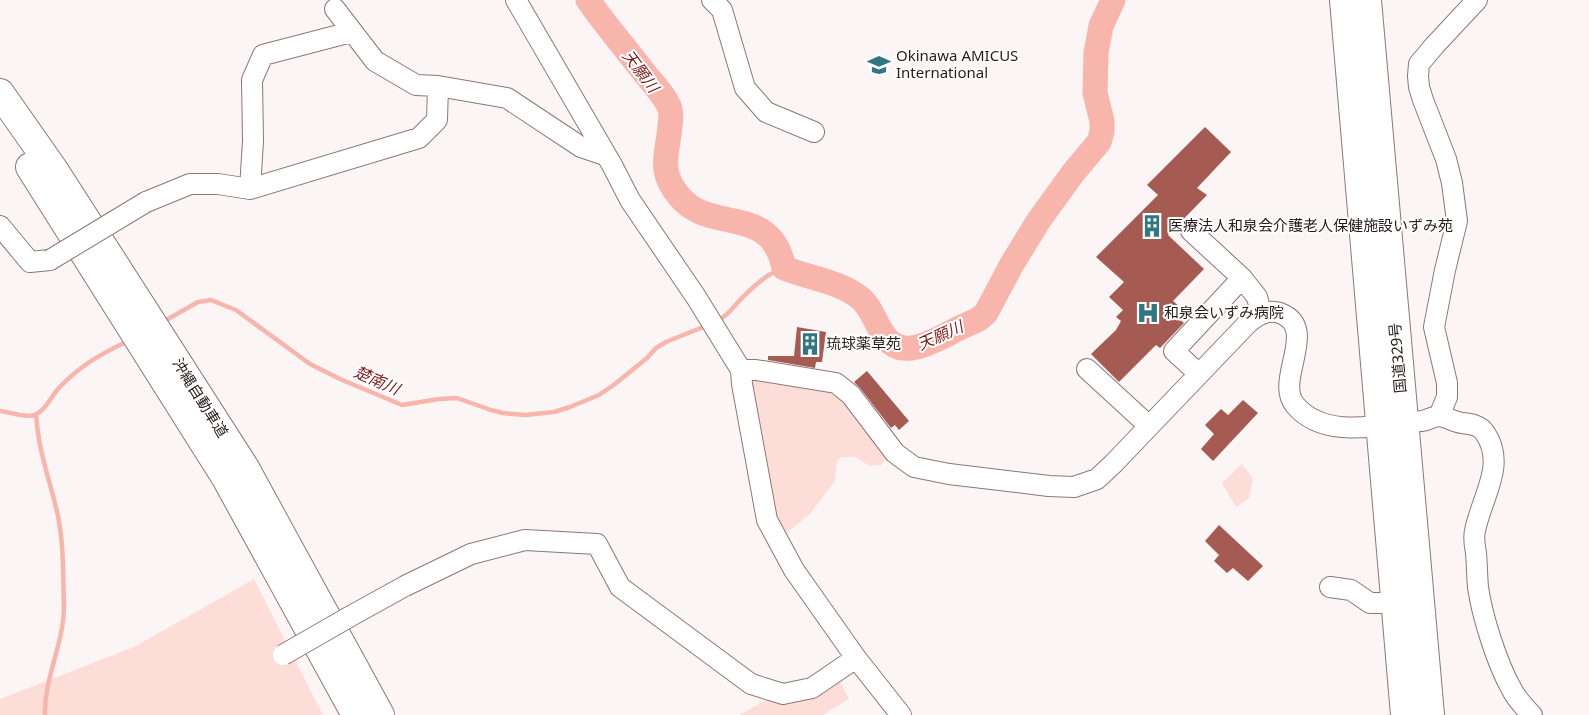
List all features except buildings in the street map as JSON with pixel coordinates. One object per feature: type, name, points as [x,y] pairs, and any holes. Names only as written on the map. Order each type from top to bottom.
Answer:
[{"type":"highway","name":"国道329号","points":[[1344,0],[1392,424],[1430,715]]},
{"type":"highway","name":"国道329号","points":[[1367,0],[1392,424],[1390,524],[1405,715]]},
{"type":"highway","name":"沖縄自動車道","points":[[0,93],[54,170],[123,296]]},
{"type":"highway","name":"沖縄自動車道","points":[[0,125],[123,296],[180,386],[226,478],[356,715]]},
{"type":"highway","name":"沖縄自動車道","points":[[180,386],[245,468],[380,715]]},
{"type":"street","points":[[516,0],[630,200],[696,297],[741,370],[767,520],[794,570],[856,658],[901,715]]},
{"type":"street","points":[[712,0],[722,10],[745,88],[766,112],[814,132]]},
{"type":"street","points":[[1439,416],[1447,397],[1447,383],[1434,327],[1457,221],[1448,167],[1423,100],[1418,76],[1420,64],[1473,1]]},
{"type":"street","points":[[335,9],[375,62],[416,85],[438,86],[507,98],[581,147],[605,155]]},
{"type":"street","points":[[250,189],[253,142],[252,80],[263,55],[351,32]]},
{"type":"street","points":[[0,226],[30,262],[50,260],[146,202],[190,184],[218,184],[250,189],[418,138],[437,120],[438,86]]},
{"type":"street","points":[[1191,231],[1242,278],[1259,305],[1288,316],[1297,329],[1297,342],[1290,378],[1291,399],[1306,415],[1331,426],[1359,427],[1426,420],[1439,416],[1474,425],[1483,430],[1491,442],[1494,456],[1494,472],[1474,532],[1478,588],[1493,644],[1511,689],[1532,715]]},
{"type":"street","points":[[1195,371],[1174,351],[1242,278]]},
{"type":"street","points":[[741,370],[756,370],[836,383],[851,395],[895,452],[914,467],[949,474],[1048,486],[1074,487],[1096,479],[1149,426],[1195,371],[1219,347],[1249,322],[1259,305]]},
{"type":"street","points":[[1199,326],[1219,347]]},
{"type":"street","points":[[1087,369],[1149,426]]},
{"type":"street","points":[[283,655],[405,586],[471,554],[525,540],[597,544],[620,586],[751,684],[783,694],[812,688],[856,658]]},
{"type":"street","points":[[1330,587],[1351,590],[1370,603],[1396,603]]},
{"type":"shaded area","points":[[751,376],[820,386],[840,394],[889,456],[881,465],[870,466],[855,457],[842,457],[837,461],[835,481],[810,514],[783,536],[773,517]]},
{"type":"shaded area","points":[[1242,464],[1253,478],[1249,498],[1236,507],[1222,483]]},
{"type":"shaded area","points":[[254,579],[323,715],[0,715],[0,699],[134,647]]},
{"type":"shaded area","points":[[831,665],[849,699],[823,715],[739,715]]},
{"type":"waterway","name":"天願川","points":[[588,0],[666,100],[670,109],[671,119],[666,153],[666,170],[672,187],[679,196],[692,208],[707,214],[753,226],[766,234],[777,248],[784,268],[833,283],[859,297],[867,305],[884,335],[891,343],[898,347],[906,348],[914,348],[932,342],[979,319],[986,313],[1012,264],[1039,220],[1073,173],[1099,142],[1102,132],[1102,121],[1095,93],[1096,53],[1101,26],[1113,0]]},
{"type":"waterway","name":"楚南川","points":[[718,320],[762,280],[784,268]]},
{"type":"waterway","name":"楚南川","points":[[161,323],[198,302],[211,300],[236,310],[310,364],[402,405],[457,398],[491,410],[525,415],[554,412],[599,395],[647,358],[656,348],[708,325]]},
{"type":"waterway","name":"楚南川","points":[[0,411],[31,416],[39,413],[65,381],[82,367],[100,355],[129,341]]},
{"type":"waterway","points":[[36,414],[41,451],[57,511],[63,570],[63,620],[48,687],[45,715]]},
{"type":"place","name":"Okinawa AMICUS International","points":[[879,65]]},
{"type":"place","name":"医療法人和泉会介護老人保健施設いずみ苑","points":[[1152,226]]},
{"type":"place","name":"和泉会いずみ病院","points":[[1148,313]]},
{"type":"place","name":"琉球薬草苑","points":[[810,344]]}]
